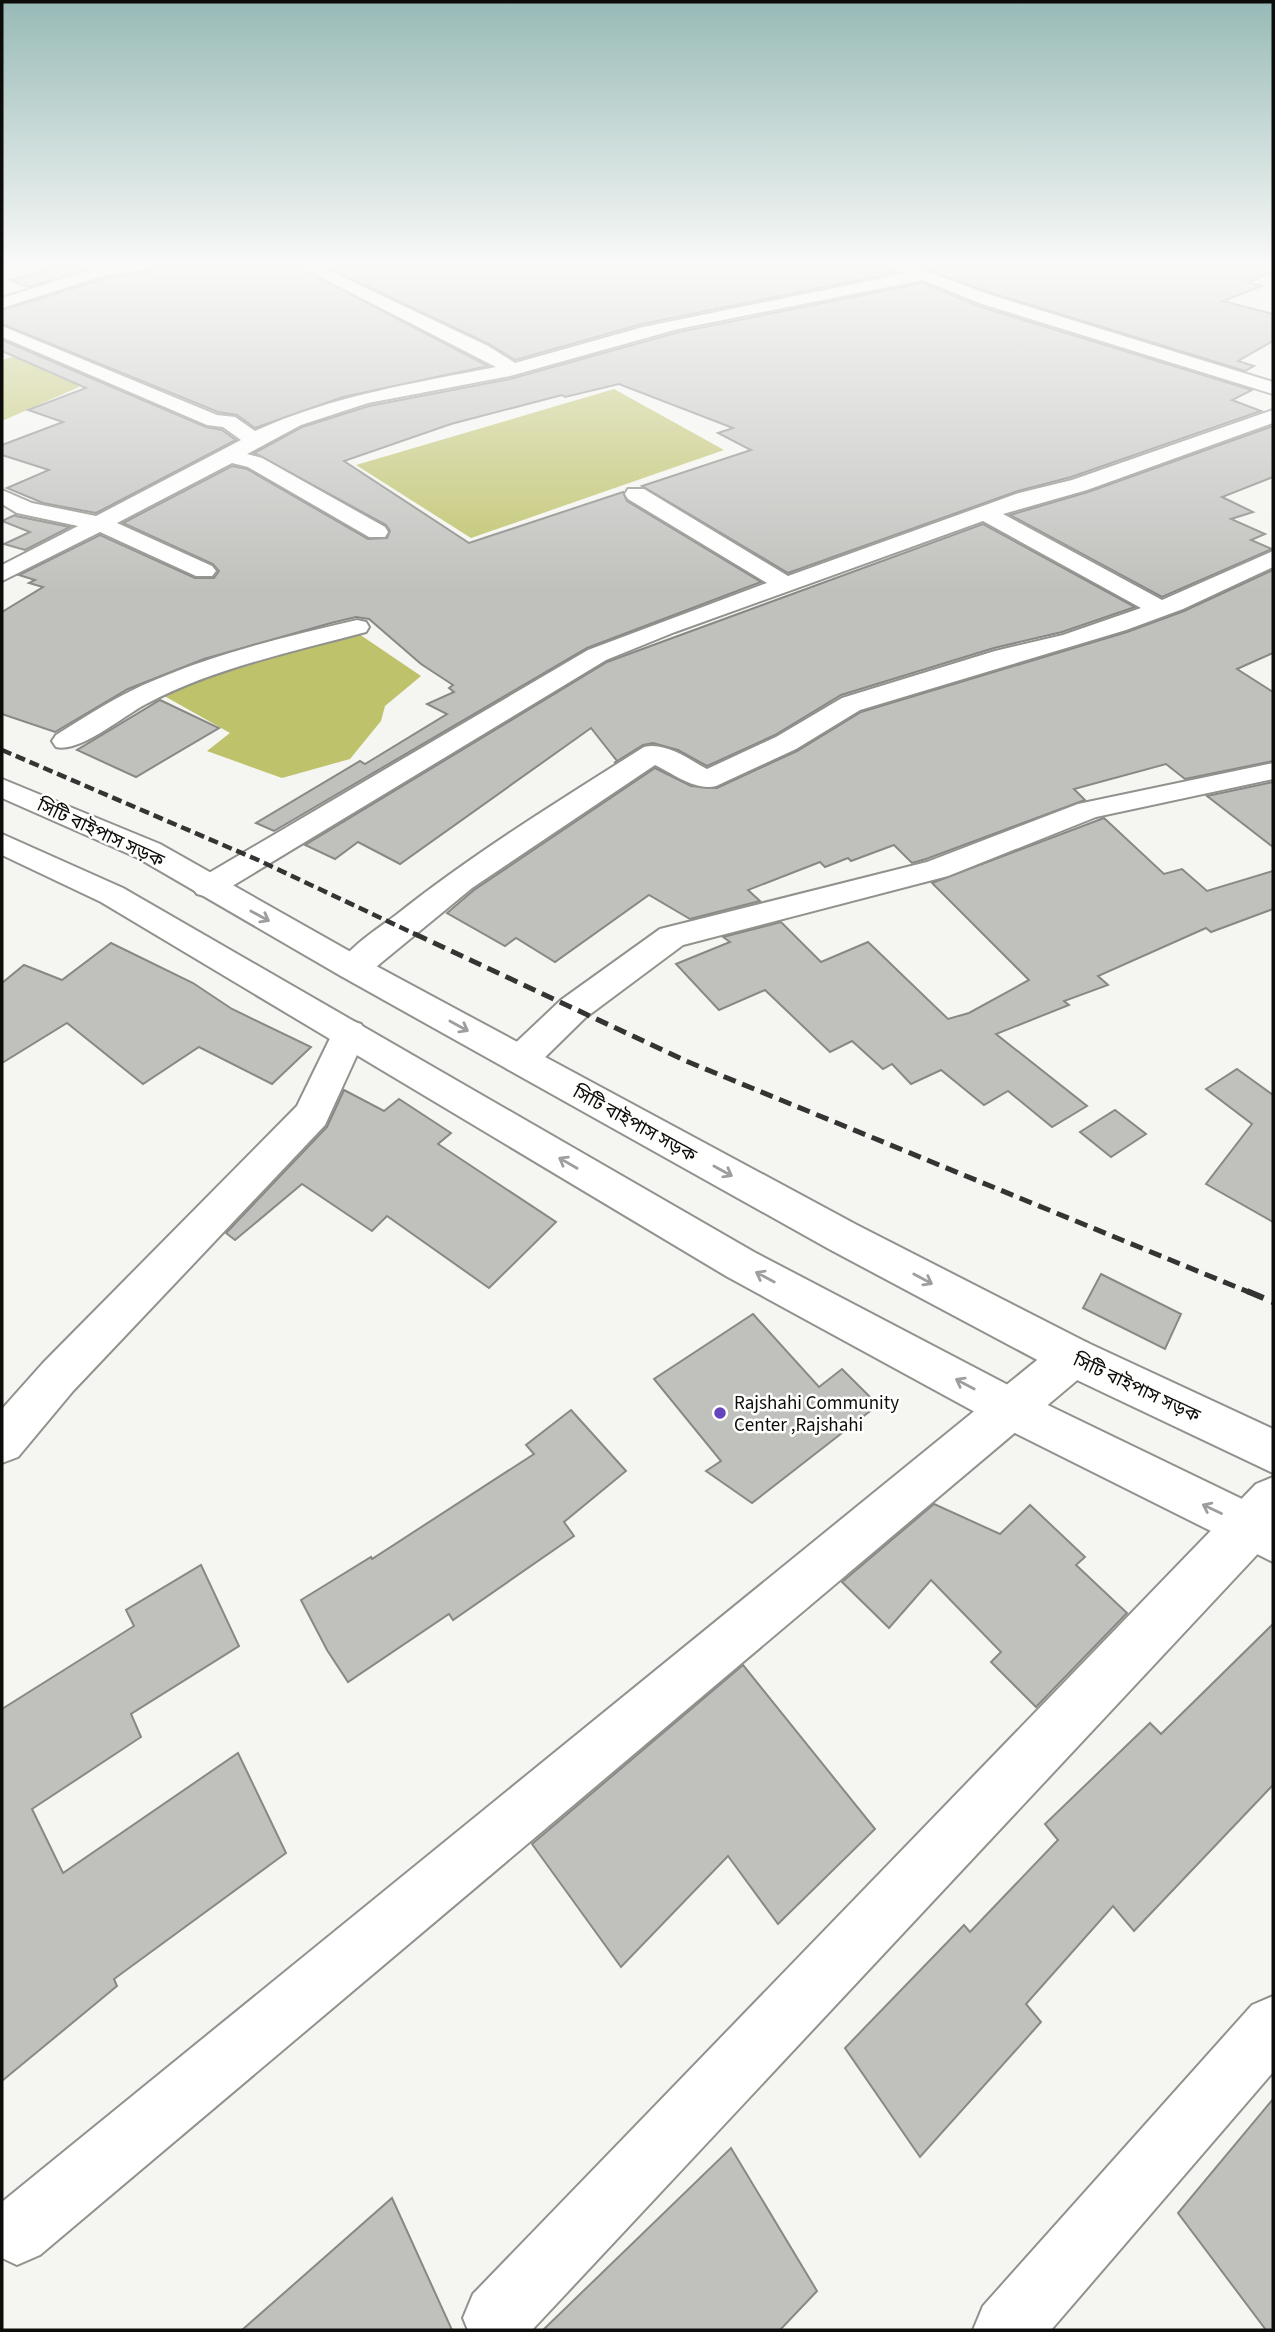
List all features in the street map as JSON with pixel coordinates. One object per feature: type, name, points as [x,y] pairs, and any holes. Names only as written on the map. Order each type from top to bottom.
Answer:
[{"type":"street","points":[[101,373],[214,421],[228,421],[254,439]]},
{"type":"street","points":[[2,574],[229,456],[254,439],[327,411],[402,388],[490,373]]},
{"type":"street","points":[[1224,373],[1273,388]]},
{"type":"street","points":[[208,887],[597,655],[785,584],[1027,498],[1079,485],[1273,416]]},
{"type":"street","points":[[229,456],[255,462],[377,532]]},
{"type":"street","points":[[636,494],[785,584]]},
{"type":"street","points":[[2,496],[25,508],[100,524],[204,571]]},
{"type":"street","points":[[986,514],[1161,609]]},
{"type":"street","points":[[354,968],[399,927],[561,812],[654,753],[706,780],[786,743],[851,704],[1004,656],[1070,641],[1161,609],[1273,558]]},
{"type":"street","points":[[66,741],[119,707],[178,679],[251,655],[357,627]]},
{"type":"street","points":[[520,1060],[573,1009],[672,937],[937,869],[1088,810],[1273,771]]},
{"type":"street","name":"সিটি বাইপাস সড়ক","points":[[2,788],[149,851],[208,887],[843,1237],[1073,1357],[1273,1452]]},
{"type":"street","points":[[2,842],[112,895],[740,1264],[1013,1410],[1266,1522],[497,2318]]},
{"type":"street","points":[[2,1443],[58,1377],[312,1115],[349,1033]]},
{"type":"street","points":[[17,2232],[1013,1410],[1073,1357]]},
{"type":"street","points":[[1007,2330],[1273,2026]]},
{"type":"shaded area","points":[[2,373],[64,373],[79,387],[2,421]]},
{"type":"shaded area","points":[[614,389],[724,450],[471,538],[356,465]]},
{"type":"shaded area","points":[[356,632],[421,676],[385,706],[381,721],[350,759],[282,778],[207,751],[230,733],[159,693],[251,657]]},
{"type":"building","points":[[52,373],[79,373],[206,427],[222,430],[236,440],[96,513],[43,503],[7,488],[49,470],[2,455],[2,445],[63,422],[28,410],[86,388]]},
{"type":"building","points":[[122,373],[456,373],[343,397],[255,428],[237,415],[218,412]]},
{"type":"building","points":[[532,373],[1196,373],[1252,390],[1232,400],[1261,411],[1071,477],[1018,491],[788,573],[642,486],[751,450],[718,433],[733,428],[619,384],[565,397],[562,395],[451,424],[344,461],[469,543],[623,492],[627,501],[761,582],[587,648],[274,831],[256,823],[360,761],[365,764],[447,714],[427,704],[454,692],[449,688],[453,685],[421,664],[369,619],[356,617],[331,623],[204,659],[128,689],[55,732],[2,714],[2,612],[43,587],[29,583],[35,580],[19,575],[100,535],[195,578],[214,578],[219,571],[213,564],[123,523],[232,466],[247,469],[368,539],[387,538],[390,531],[386,525],[254,453],[302,427],[369,406]]},
{"type":"building","points":[[1273,426],[1273,477],[1222,497],[1253,512],[1231,519],[1265,534],[1251,540],[1272,549],[1162,597],[1010,515],[1088,492]]},
{"type":"building","points":[[15,515],[70,527],[25,550],[4,544],[30,532],[2,521]]},
{"type":"building","points":[[983,524],[1135,607],[1062,632],[994,648],[841,695],[775,735],[707,766],[678,750],[653,743],[643,745],[614,763],[617,761],[591,728],[400,864],[358,842],[335,859],[305,845],[607,662]]},
{"type":"building","points":[[1273,570],[1273,653],[1237,669],[1273,692],[1273,761],[1185,779],[1166,764],[1074,789],[1085,800],[926,859],[912,863],[894,845],[851,861],[848,858],[825,867],[820,862],[748,890],[760,901],[690,919],[649,895],[555,962],[516,938],[505,946],[447,913],[474,890],[655,768],[691,786],[717,788],[797,751],[861,712],[1127,632],[1184,611]]},
{"type":"building","points":[[160,700],[219,728],[136,777],[77,750]]},
{"type":"building","points":[[1273,782],[1273,847],[1207,796]]},
{"type":"building","points":[[1104,818],[1164,874],[1182,869],[1207,891],[1273,871],[1273,909],[1211,932],[1206,928],[1098,976],[1108,985],[1064,1001],[1069,1005],[996,1034],[1087,1106],[1052,1127],[1008,1091],[984,1105],[941,1070],[911,1084],[892,1064],[883,1069],[852,1041],[830,1052],[765,990],[719,1010],[676,964],[730,942],[723,937],[781,922],[821,962],[868,942],[948,1019],[969,1013],[1029,980],[932,883]]},
{"type":"building","points":[[111,943],[193,983],[232,1009],[311,1047],[272,1084],[199,1047],[143,1084],[67,1023],[2,1063],[2,983],[24,965],[62,980]]},
{"type":"building","points":[[1237,1069],[1273,1095],[1273,1222],[1206,1184],[1252,1124],[1206,1089]]},
{"type":"building","points":[[344,1090],[384,1111],[399,1099],[451,1133],[438,1144],[556,1222],[489,1288],[387,1216],[372,1231],[302,1184],[235,1240],[226,1233],[327,1127]]},
{"type":"building","points":[[1115,1110],[1146,1134],[1111,1157],[1080,1132]]},
{"type":"building","points":[[1101,1274],[1181,1314],[1165,1349],[1083,1308]]},
{"type":"building","points":[[753,1314],[819,1387],[842,1369],[878,1405],[752,1503],[706,1471],[721,1461],[654,1379]]},
{"type":"building","points":[[571,1410],[626,1471],[564,1522],[574,1536],[453,1620],[449,1614],[348,1682],[327,1650],[301,1600],[371,1557],[372,1559],[534,1454],[526,1445]]},
{"type":"building","points":[[934,1504],[1000,1534],[1030,1505],[1085,1557],[1076,1565],[1127,1613],[1036,1707],[991,1662],[1001,1652],[931,1580],[889,1628],[842,1582]]},
{"type":"building","points":[[201,1565],[239,1646],[131,1714],[141,1737],[32,1809],[63,1873],[238,1753],[286,1853],[114,1979],[117,1986],[2,2081],[2,1709],[134,1626],[126,1610]]},
{"type":"building","points":[[1273,1624],[1273,1785],[1134,1931],[1113,1906],[1026,2004],[1041,2022],[920,2157],[845,2048],[964,1925],[970,1932],[1058,1840],[1045,1824],[1150,1723],[1161,1734]]},
{"type":"building","points":[[743,1665],[875,1829],[778,1924],[728,1856],[621,1967],[532,1844]]},
{"type":"building","points":[[1273,2099],[1273,2330],[1266,2330],[1178,2213]]},
{"type":"building","points":[[731,2148],[817,2291],[780,2330],[543,2330]]},
{"type":"building","points":[[392,2198],[452,2330],[242,2330]]},
{"type":"railway","points":[[2,750],[258,860],[419,936]]},
{"type":"railway","points":[[415,934],[686,1061],[1251,1293]]},
{"type":"railway","points":[[1247,1291],[1273,1302]]},
{"type":"place","name":"Rajshahi Community Center ,Rajshahi","points":[[720,1413]]}]
